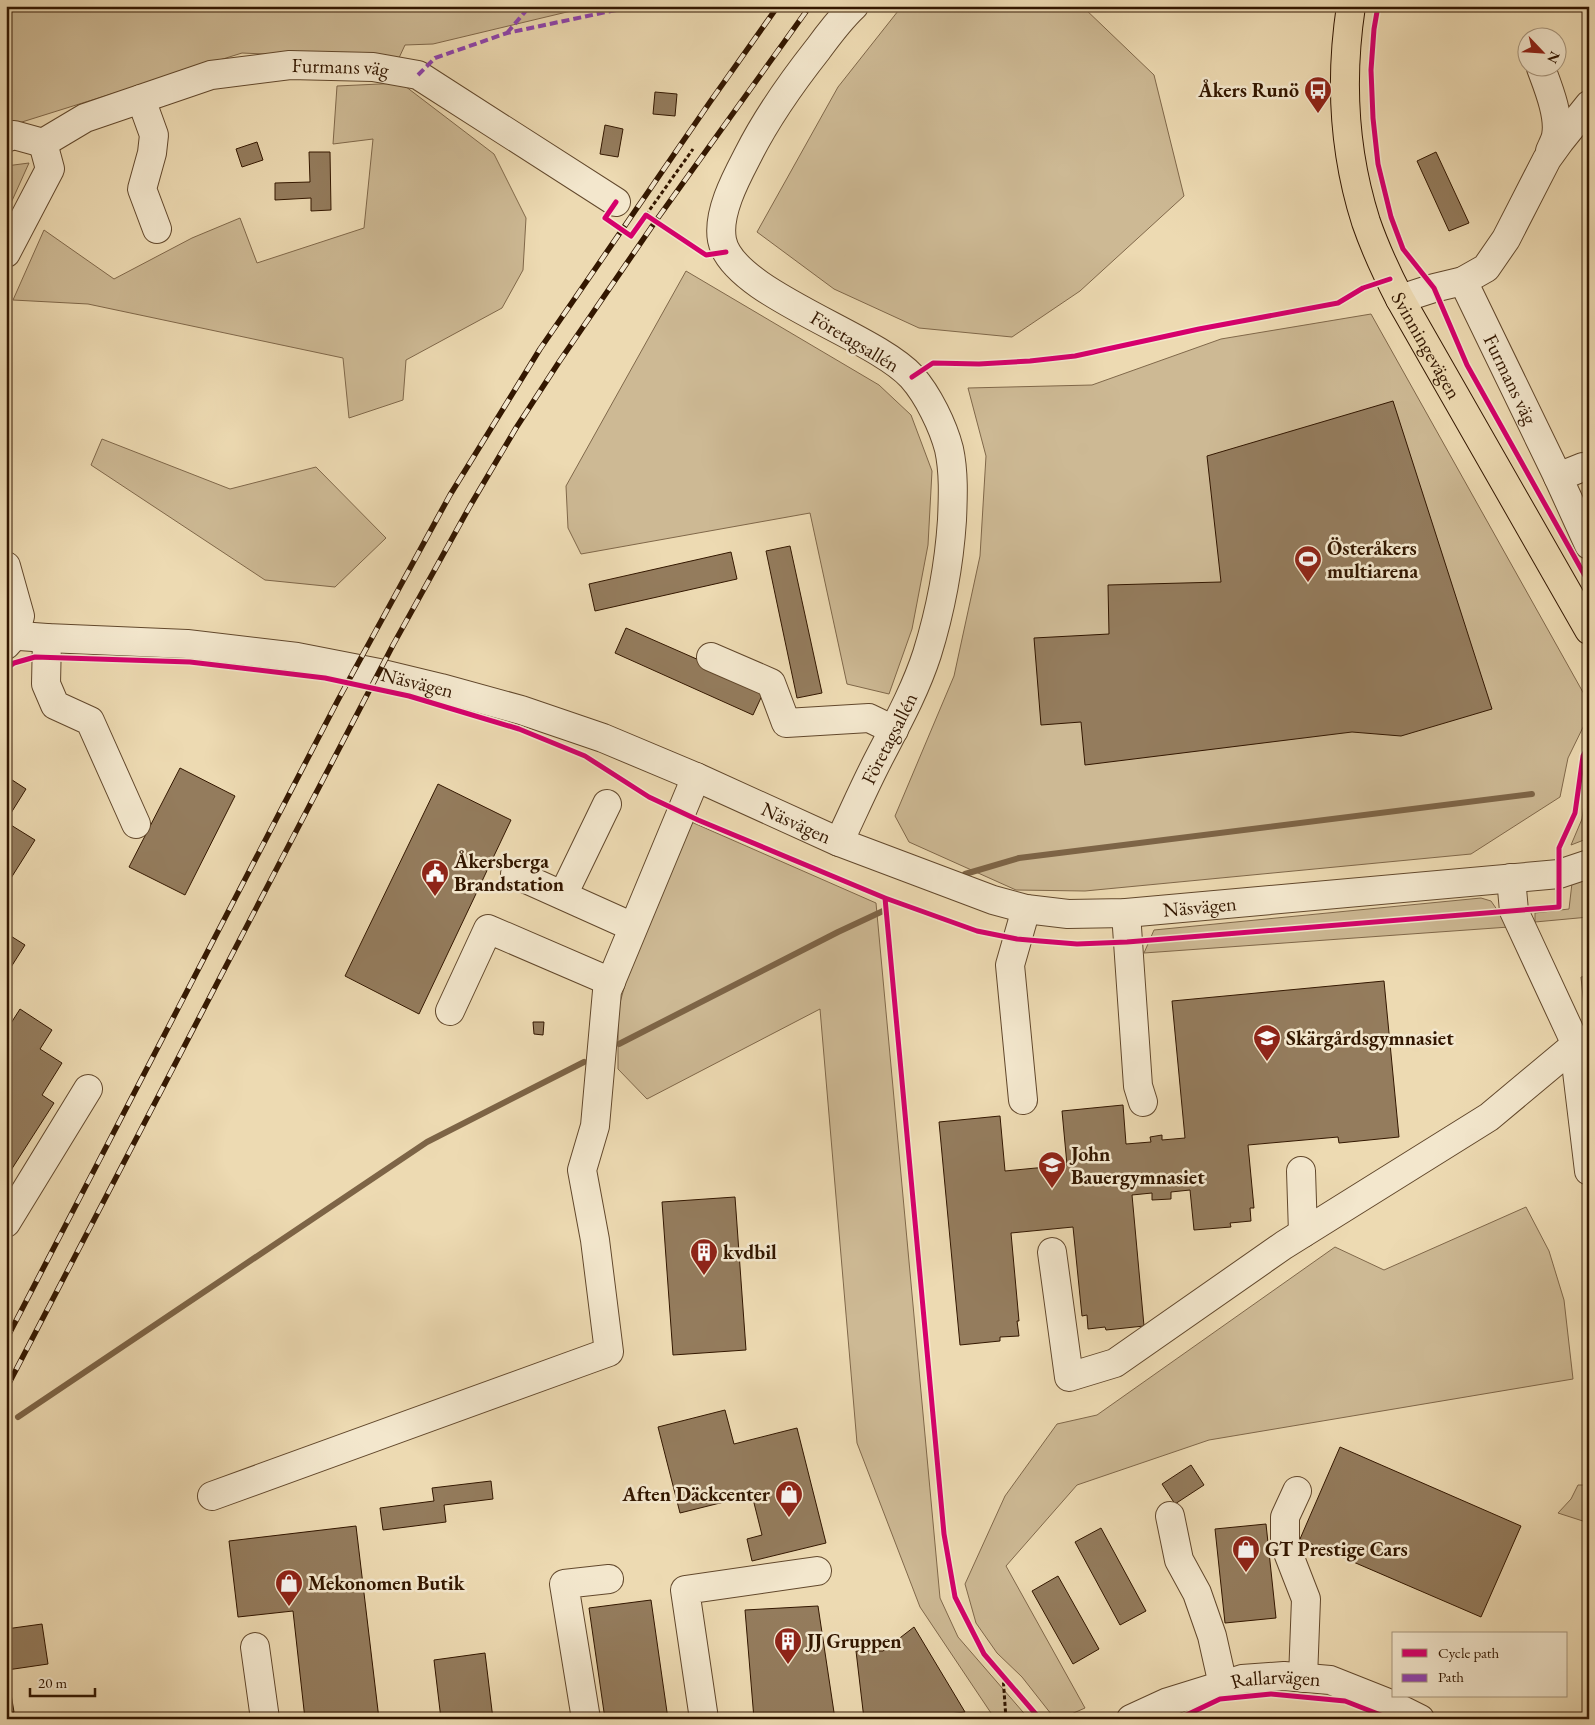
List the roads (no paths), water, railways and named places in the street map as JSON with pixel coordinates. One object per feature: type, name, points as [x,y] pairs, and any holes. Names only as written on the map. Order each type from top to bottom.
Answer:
[{"type":"main road","name":"Svinningevägen","points":[[1352,6],[1345,67],[1346,113],[1353,171],[1370,230],[1384,266],[1400,299],[1589,630]]},
{"type":"street","name":"Företagsallén","points":[[839,842],[894,730],[926,656],[947,576],[952,510],[952,471],[949,449],[939,422],[912,377],[887,356],[764,288],[736,266],[726,252],[721,235],[728,196],[754,142],[795,78],[842,17],[854,6]]},
{"type":"street","name":"Furmans väg","points":[[43,143],[85,118],[210,75],[290,65],[373,68],[418,75],[616,202]]},
{"type":"street","points":[[1400,299],[1434,288],[1463,282],[1486,268],[1500,250],[1547,159],[1556,136],[1556,120],[1550,90],[1545,78]]},
{"type":"street","points":[[141,99],[154,135],[152,153],[142,189],[157,229]]},
{"type":"street","points":[[1547,159],[1589,105]]},
{"type":"street","points":[[6,138],[14,135],[43,143],[50,169],[6,253]]},
{"type":"street","name":"Furmans väg","points":[[1463,282],[1589,545]]},
{"type":"street","points":[[1558,477],[1582,467],[1589,467]]},
{"type":"street","points":[[8,582],[20,616],[9,638]]},
{"type":"street","name":"Näsvägen","points":[[9,638],[187,644],[297,657],[379,673],[521,710],[603,738],[696,777],[839,842],[993,900],[1026,909],[1068,914],[1101,915],[1559,874],[1589,864]]},
{"type":"street","points":[[47,638],[46,684],[55,706],[90,721],[136,824]]},
{"type":"street","points":[[710,658],[771,683],[786,723],[869,718],[894,730]]},
{"type":"street","points":[[212,1496],[609,1352],[595,1240],[582,1170],[595,1126],[607,991],[696,777]]},
{"type":"street","points":[[563,895],[607,804]]},
{"type":"street","points":[[515,874],[633,927]]},
{"type":"street","points":[[1511,878],[1514,911],[1573,1038],[1589,1170]]},
{"type":"street","points":[[1023,1100],[1010,965],[1026,909]]},
{"type":"street","points":[[1126,913],[1138,1086],[1143,1102]]},
{"type":"street","points":[[450,1011],[488,929],[611,982]]},
{"type":"street","points":[[1052,1252],[1069,1377],[1115,1363],[1303,1233],[1489,1117],[1574,1046]]},
{"type":"street","points":[[6,1223],[88,1089]]},
{"type":"street","points":[[1301,1171],[1303,1233]]},
{"type":"street","points":[[1297,1491],[1285,1517],[1285,1545],[1306,1599],[1303,1678]]},
{"type":"street","points":[[1170,1516],[1179,1560],[1197,1593],[1212,1636],[1223,1685]]},
{"type":"street","points":[[704,1719],[685,1590],[817,1571]]},
{"type":"street","points":[[586,1719],[564,1584],[609,1579]]},
{"type":"street","points":[[255,1647],[265,1719]]},
{"type":"street","name":"Rallarvägen","points":[[1131,1719],[1168,1702],[1242,1679],[1284,1676],[1330,1680],[1388,1703],[1420,1719]]},
{"type":"waterway","points":[[965,874],[1019,858],[1532,794]]},
{"type":"waterway","points":[[619,1044],[883,911]]},
{"type":"waterway","points":[[18,1417],[427,1142],[584,1062]]},
{"type":"railway","points":[[6,1340],[338,700],[450,495],[540,349],[778,6]]},
{"type":"railway","points":[[6,1389],[393,645],[470,506],[516,428],[559,362],[655,222],[810,6]]},
{"type":"place","name":"Åkers Runö","points":[[1318,114]]},
{"type":"place","name":"Österåkers multiarena","points":[[1308,583]]},
{"type":"place","name":"Åkersberga Brandstation","points":[[435,897]]},
{"type":"place","name":"Skärgårdsgymnasiet","points":[[1267,1062]]},
{"type":"place","name":"John Bauergymnasiet","points":[[1052,1189]]},
{"type":"place","name":"kvdbil","points":[[704,1276]]},
{"type":"place","name":"Aften Däckcenter","points":[[789,1518]]},
{"type":"place","name":"GT Prestige Cars","points":[[1246,1573]]},
{"type":"place","name":"Mekonomen Butik","points":[[289,1607]]},
{"type":"place","name":"JJ Gruppen","points":[[788,1665]]}]
